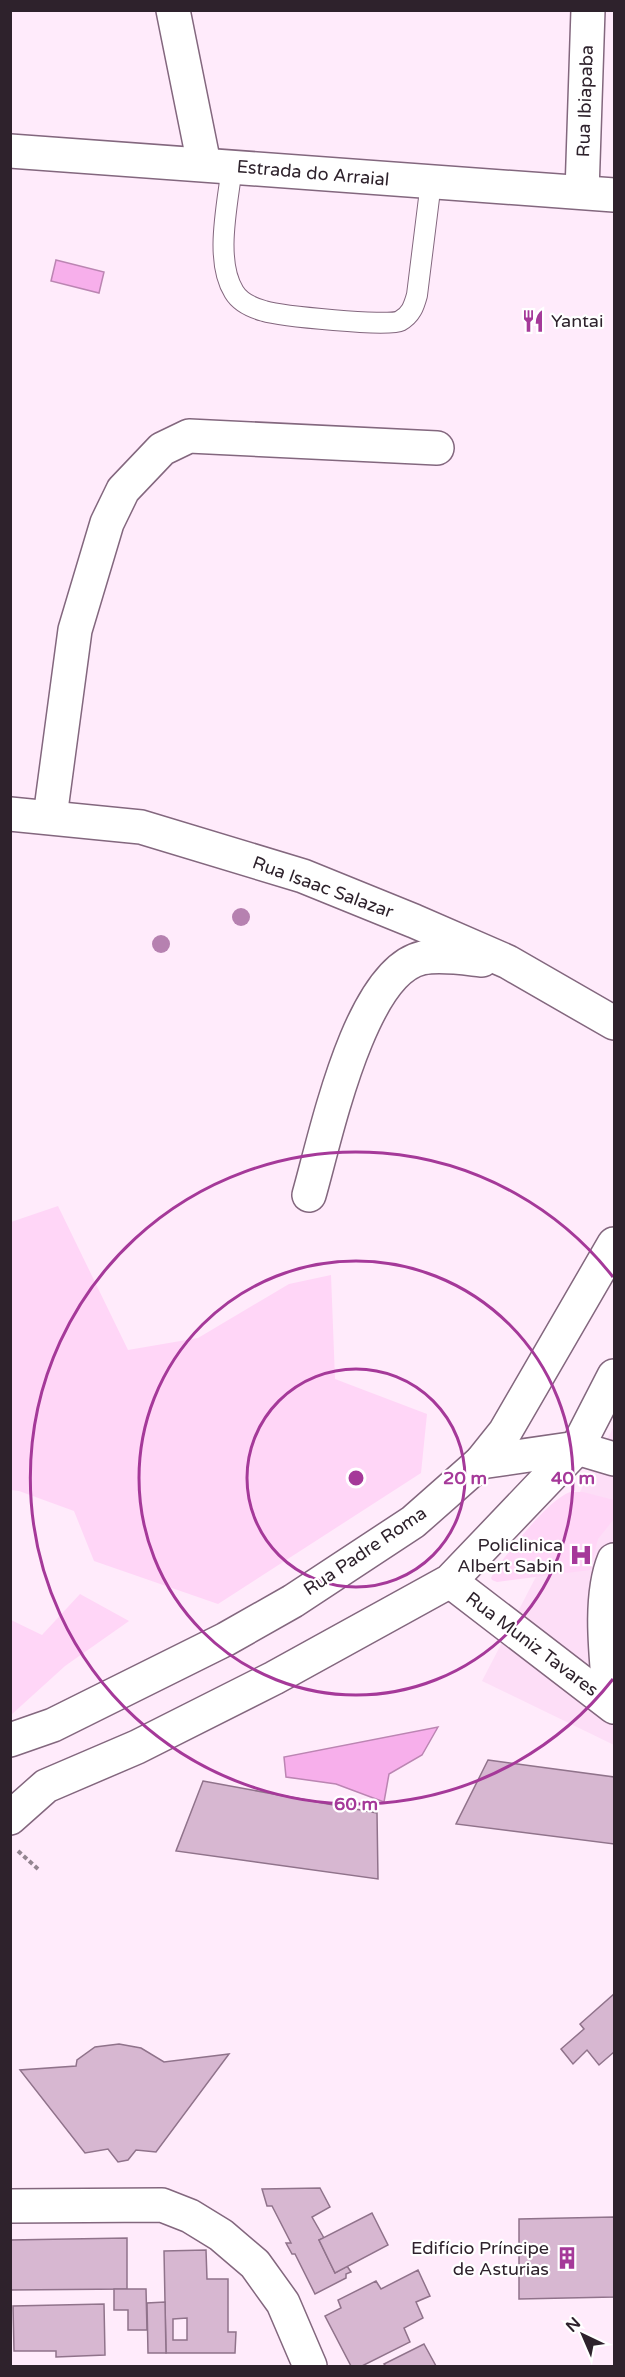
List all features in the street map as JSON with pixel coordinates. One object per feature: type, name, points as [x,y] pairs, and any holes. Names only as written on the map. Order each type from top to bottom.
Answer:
[{"type":"street","points":[[173,10],[218,165]]},
{"type":"street","name":"Rua Ibiapaba","points":[[582,192],[588,10]]},
{"type":"street","name":"Estrada do Arraial","points":[[10,151],[615,195]]},
{"type":"street","points":[[50,817],[75,630],[106,523],[123,490],[162,449],[189,436],[437,448]]},
{"type":"street","name":"Rua Isaac Salazar","points":[[10,814],[141,827],[303,876],[508,962],[615,1023]]},
{"type":"street","points":[[309,1195],[354,1043],[365,1017],[389,980],[422,958],[508,962]]},
{"type":"street","name":"Rua Padre Roma","points":[[10,1740],[63,1720],[226,1639],[293,1601],[413,1522],[481,1462],[505,1432],[615,1244]]},
{"type":"street","points":[[10,1792],[46,1786],[137,1747],[274,1678],[450,1581],[578,1448],[615,1376]]},
{"type":"street","points":[[481,1462],[578,1448],[615,1459]]},
{"type":"street","points":[[612,1705],[606,1621],[609,1573],[615,1560]]},
{"type":"street","name":"Rua Muniz Tavares","points":[[450,1581],[612,1705]]},
{"type":"street","points":[[10,1818],[46,1786]]},
{"type":"street","points":[[10,2206],[162,2205],[190,2216],[221,2235],[255,2264],[283,2303],[310,2367]]},
{"type":"lane","points":[[218,165],[225,273],[234,294],[244,303],[265,312],[369,323],[389,324],[400,321],[412,311],[417,295],[431,182]]},
{"type":"path","points":[[10,1845],[38,1869]]},
{"type":"shaded area","points":[[56,260],[104,272],[99,293],[51,281]]},
{"type":"shaded area","points":[[58,1206],[128,1350],[198,1338],[289,1284],[331,1275],[335,1379],[427,1414],[421,1473],[218,1604],[94,1561],[74,1511],[11,1490],[11,1222]]},
{"type":"shaded area","name":"Policlinica Albert Sabin","points":[[614,1429],[614,1745],[482,1681]]},
{"type":"shaded area","points":[[570,1492],[583,1492],[614,1500],[614,1519],[598,1539],[590,1570],[497,1582],[492,1580],[495,1570],[530,1526],[551,1505]]},
{"type":"shaded area","points":[[80,1594],[129,1621],[65,1666],[11,1715],[11,1620],[42,1635]]},
{"type":"shaded area","points":[[438,1727],[422,1755],[389,1774],[384,1802],[336,1784],[286,1777],[284,1757]]},
{"type":"building","points":[[488,1760],[614,1777],[614,1844],[456,1824]]},
{"type":"building","points":[[203,1781],[377,1813],[378,1879],[176,1851]]},
{"type":"building","points":[[614,1994],[614,2052],[599,2065],[587,2050],[573,2064],[561,2049],[584,2029],[580,2024]]},
{"type":"building","points":[[119,2044],[141,2048],[164,2062],[229,2054],[156,2152],[136,2150],[128,2160],[118,2162],[108,2149],[85,2153],[20,2070],[76,2066],[77,2060],[95,2047]]},
{"type":"building","points":[[320,2188],[330,2207],[312,2217],[324,2238],[319,2240],[335,2273],[347,2266],[351,2272],[346,2274],[346,2278],[315,2294],[295,2254],[292,2254],[286,2243],[291,2243],[272,2206],[267,2206],[262,2189]]},
{"type":"building","points":[[372,2213],[388,2245],[335,2273],[319,2240]]},
{"type":"building","name":"Edifício Príncipe de Asturias","points":[[614,2217],[614,2297],[519,2299],[519,2219]]},
{"type":"building","points":[[127,2238],[127,2289],[10,2290],[10,2240]]},
{"type":"building","points":[[206,2250],[207,2279],[228,2279],[228,2332],[236,2332],[235,2353],[166,2353],[164,2251]],"holes":[[[187,2318],[187,2340],[173,2340],[173,2319]]]},
{"type":"building","points":[[418,2270],[430,2296],[416,2302],[423,2318],[404,2328],[410,2342],[362,2366],[351,2366],[325,2316],[341,2308],[338,2300],[376,2281],[381,2289]]},
{"type":"building","points":[[114,2289],[146,2289],[147,2330],[128,2330],[128,2310],[114,2310]]},
{"type":"building","points":[[165,2302],[166,2353],[148,2353],[147,2303]]},
{"type":"building","points":[[104,2304],[105,2355],[56,2357],[56,2351],[14,2351],[13,2306]]},
{"type":"building","points":[[424,2344],[436,2366],[386,2366],[384,2364]]},
{"type":"place","name":"Yantai","points":[[533,321]]},
{"type":"place","name":"Policlinica Albert Sabin","points":[[581,1555]]},
{"type":"place","name":"Edifício Príncipe de Asturias","points":[[567,2258]]}]
